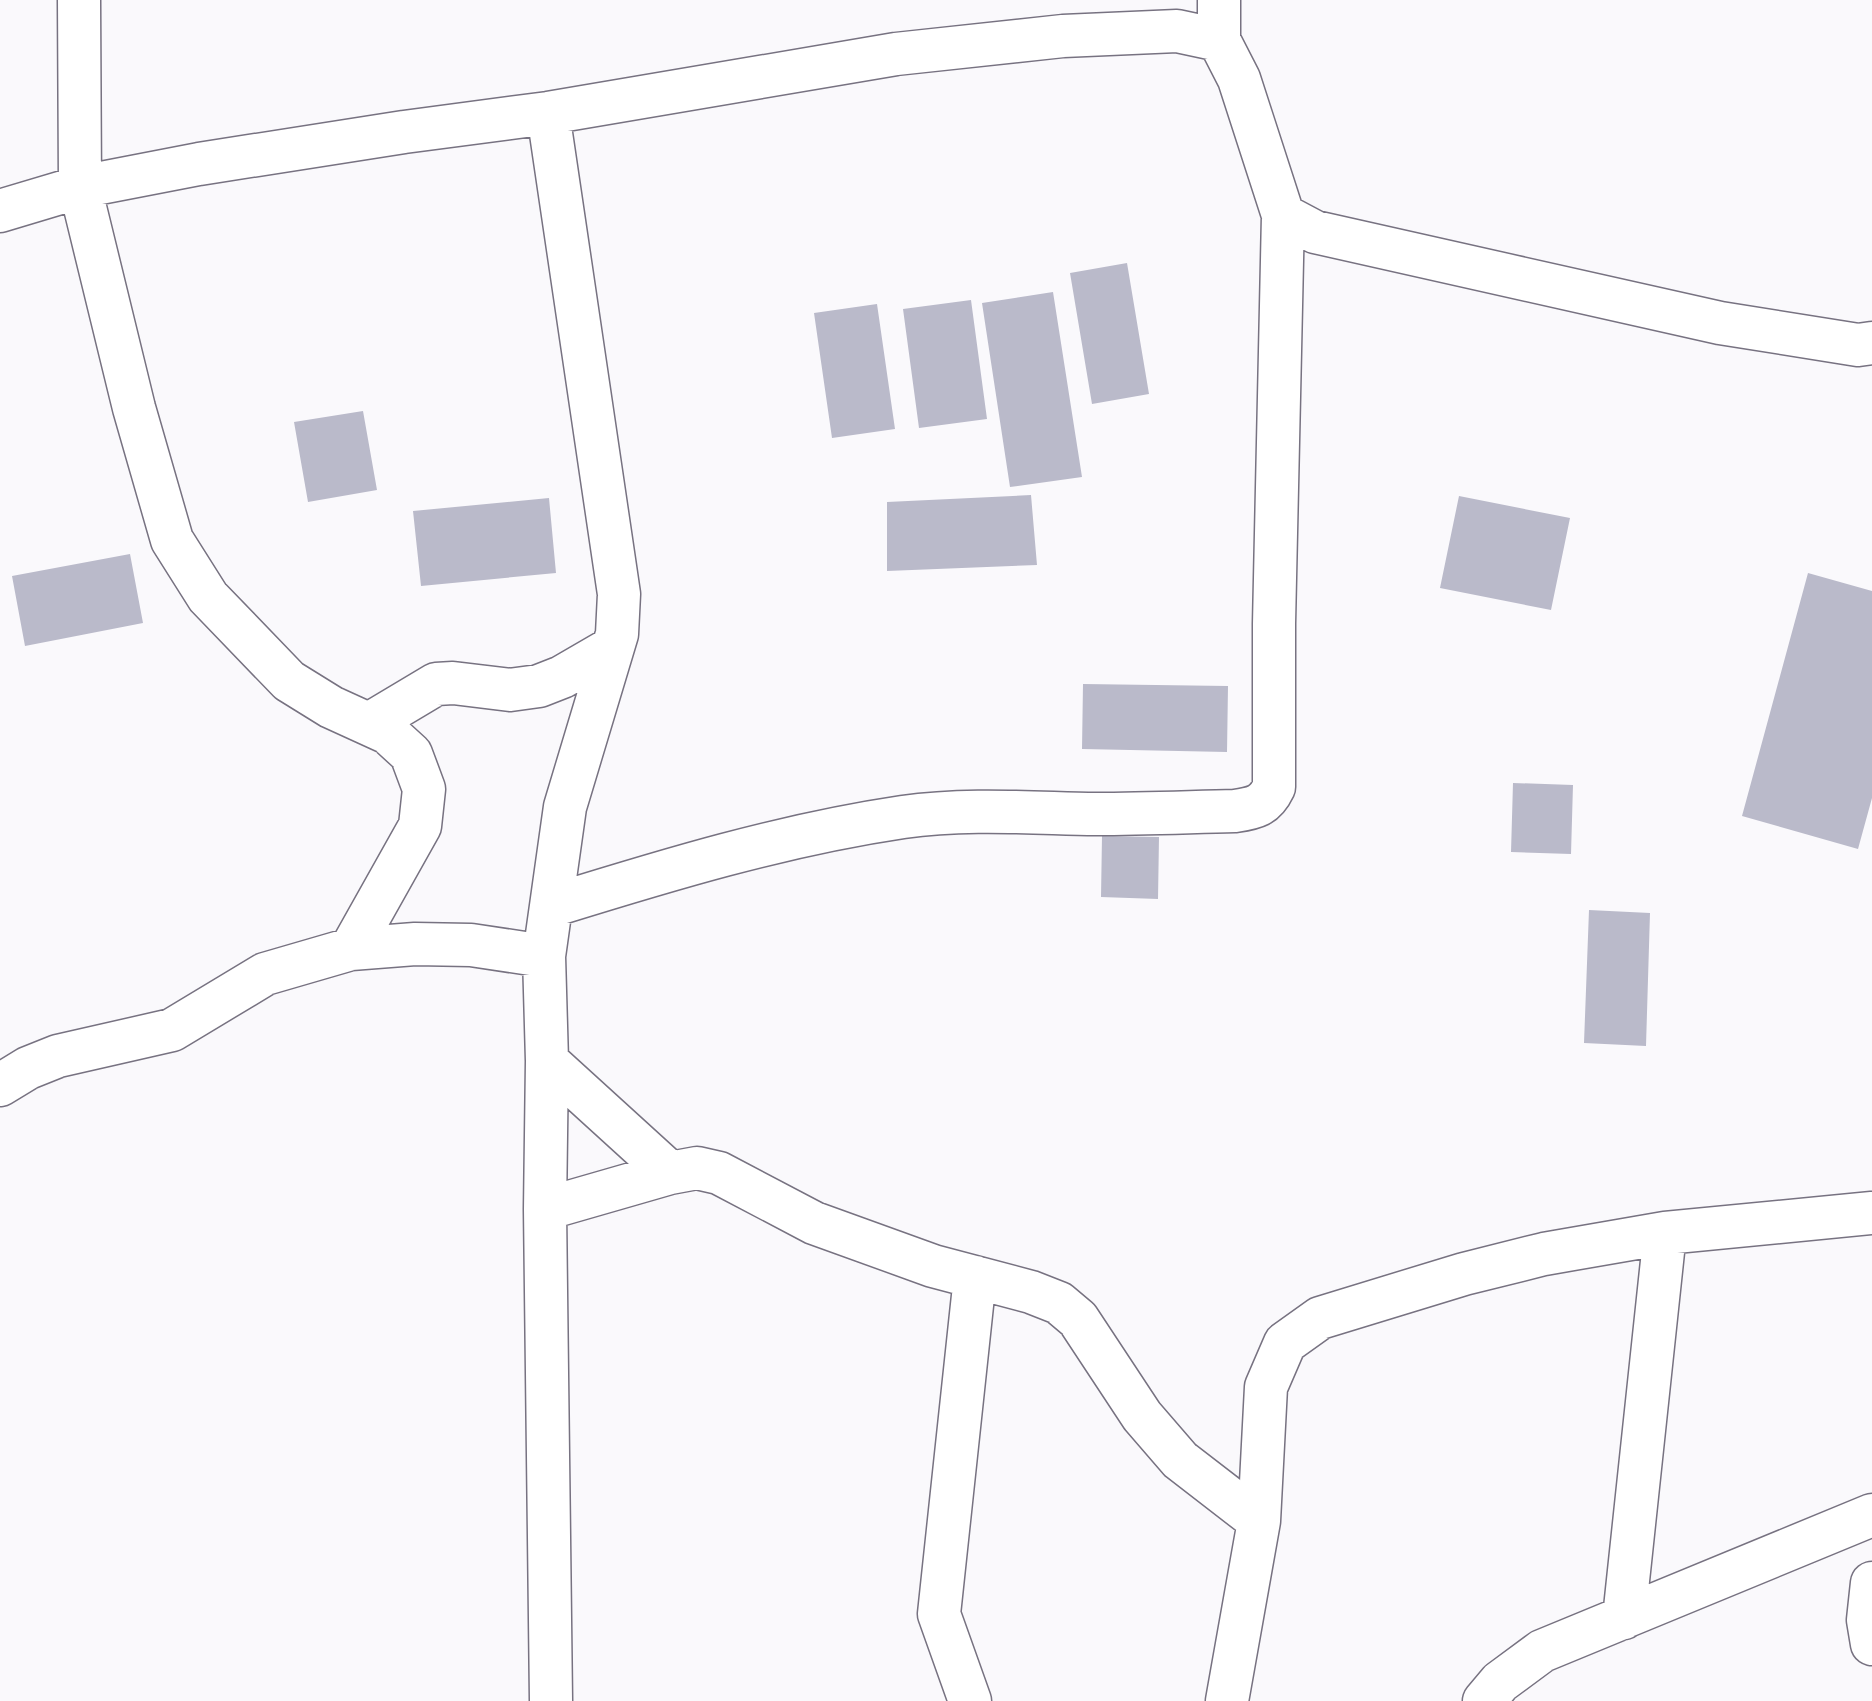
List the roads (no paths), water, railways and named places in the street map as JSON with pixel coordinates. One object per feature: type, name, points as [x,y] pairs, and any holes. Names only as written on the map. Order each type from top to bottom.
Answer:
[{"type":"street","points":[[79,0],[80,187],[134,408],[172,540],[208,597],[289,681],[331,707],[388,733],[411,754],[424,789],[420,826],[351,949]]},
{"type":"street","points":[[0,211],[80,187],[199,164],[548,113],[896,54],[1048,37],[1177,31],[1219,20],[1283,215],[1274,608],[1274,787],[1267,801],[1255,808],[1235,811],[1098,814],[997,811],[905,817],[788,838],[551,906]]},
{"type":"street","points":[[548,113],[619,594],[617,634],[565,807],[544,956],[551,1701]]},
{"type":"street","points":[[1283,215],[1315,232],[1720,323],[1858,345],[1872,343]]},
{"type":"street","points":[[369,724],[436,684],[510,690],[539,686],[562,677],[612,648]]},
{"type":"street","points":[[0,1085],[28,1068],[58,1056],[172,1030],[265,974],[351,949],[415,944],[471,945],[544,956]]},
{"type":"street","points":[[547,1061],[670,1173]]},
{"type":"street","points":[[545,1209],[697,1168],[719,1173],[814,1223],[933,1266],[1059,1303],[1078,1319],[1142,1416],[1180,1460],[1259,1521]]},
{"type":"street","points":[[1227,1701],[1259,1521],[1266,1387],[1285,1343],[1320,1318],[1464,1274],[1544,1254],[1665,1233],[1872,1213]]},
{"type":"street","points":[[1624,1618],[1665,1233]]},
{"type":"street","points":[[970,1701],[939,1614],[975,1277]]},
{"type":"street","points":[[1484,1701],[1500,1682],[1542,1651],[1872,1515]]},
{"type":"street","points":[[1872,1583],[1868,1620],[1872,1644]]}]
